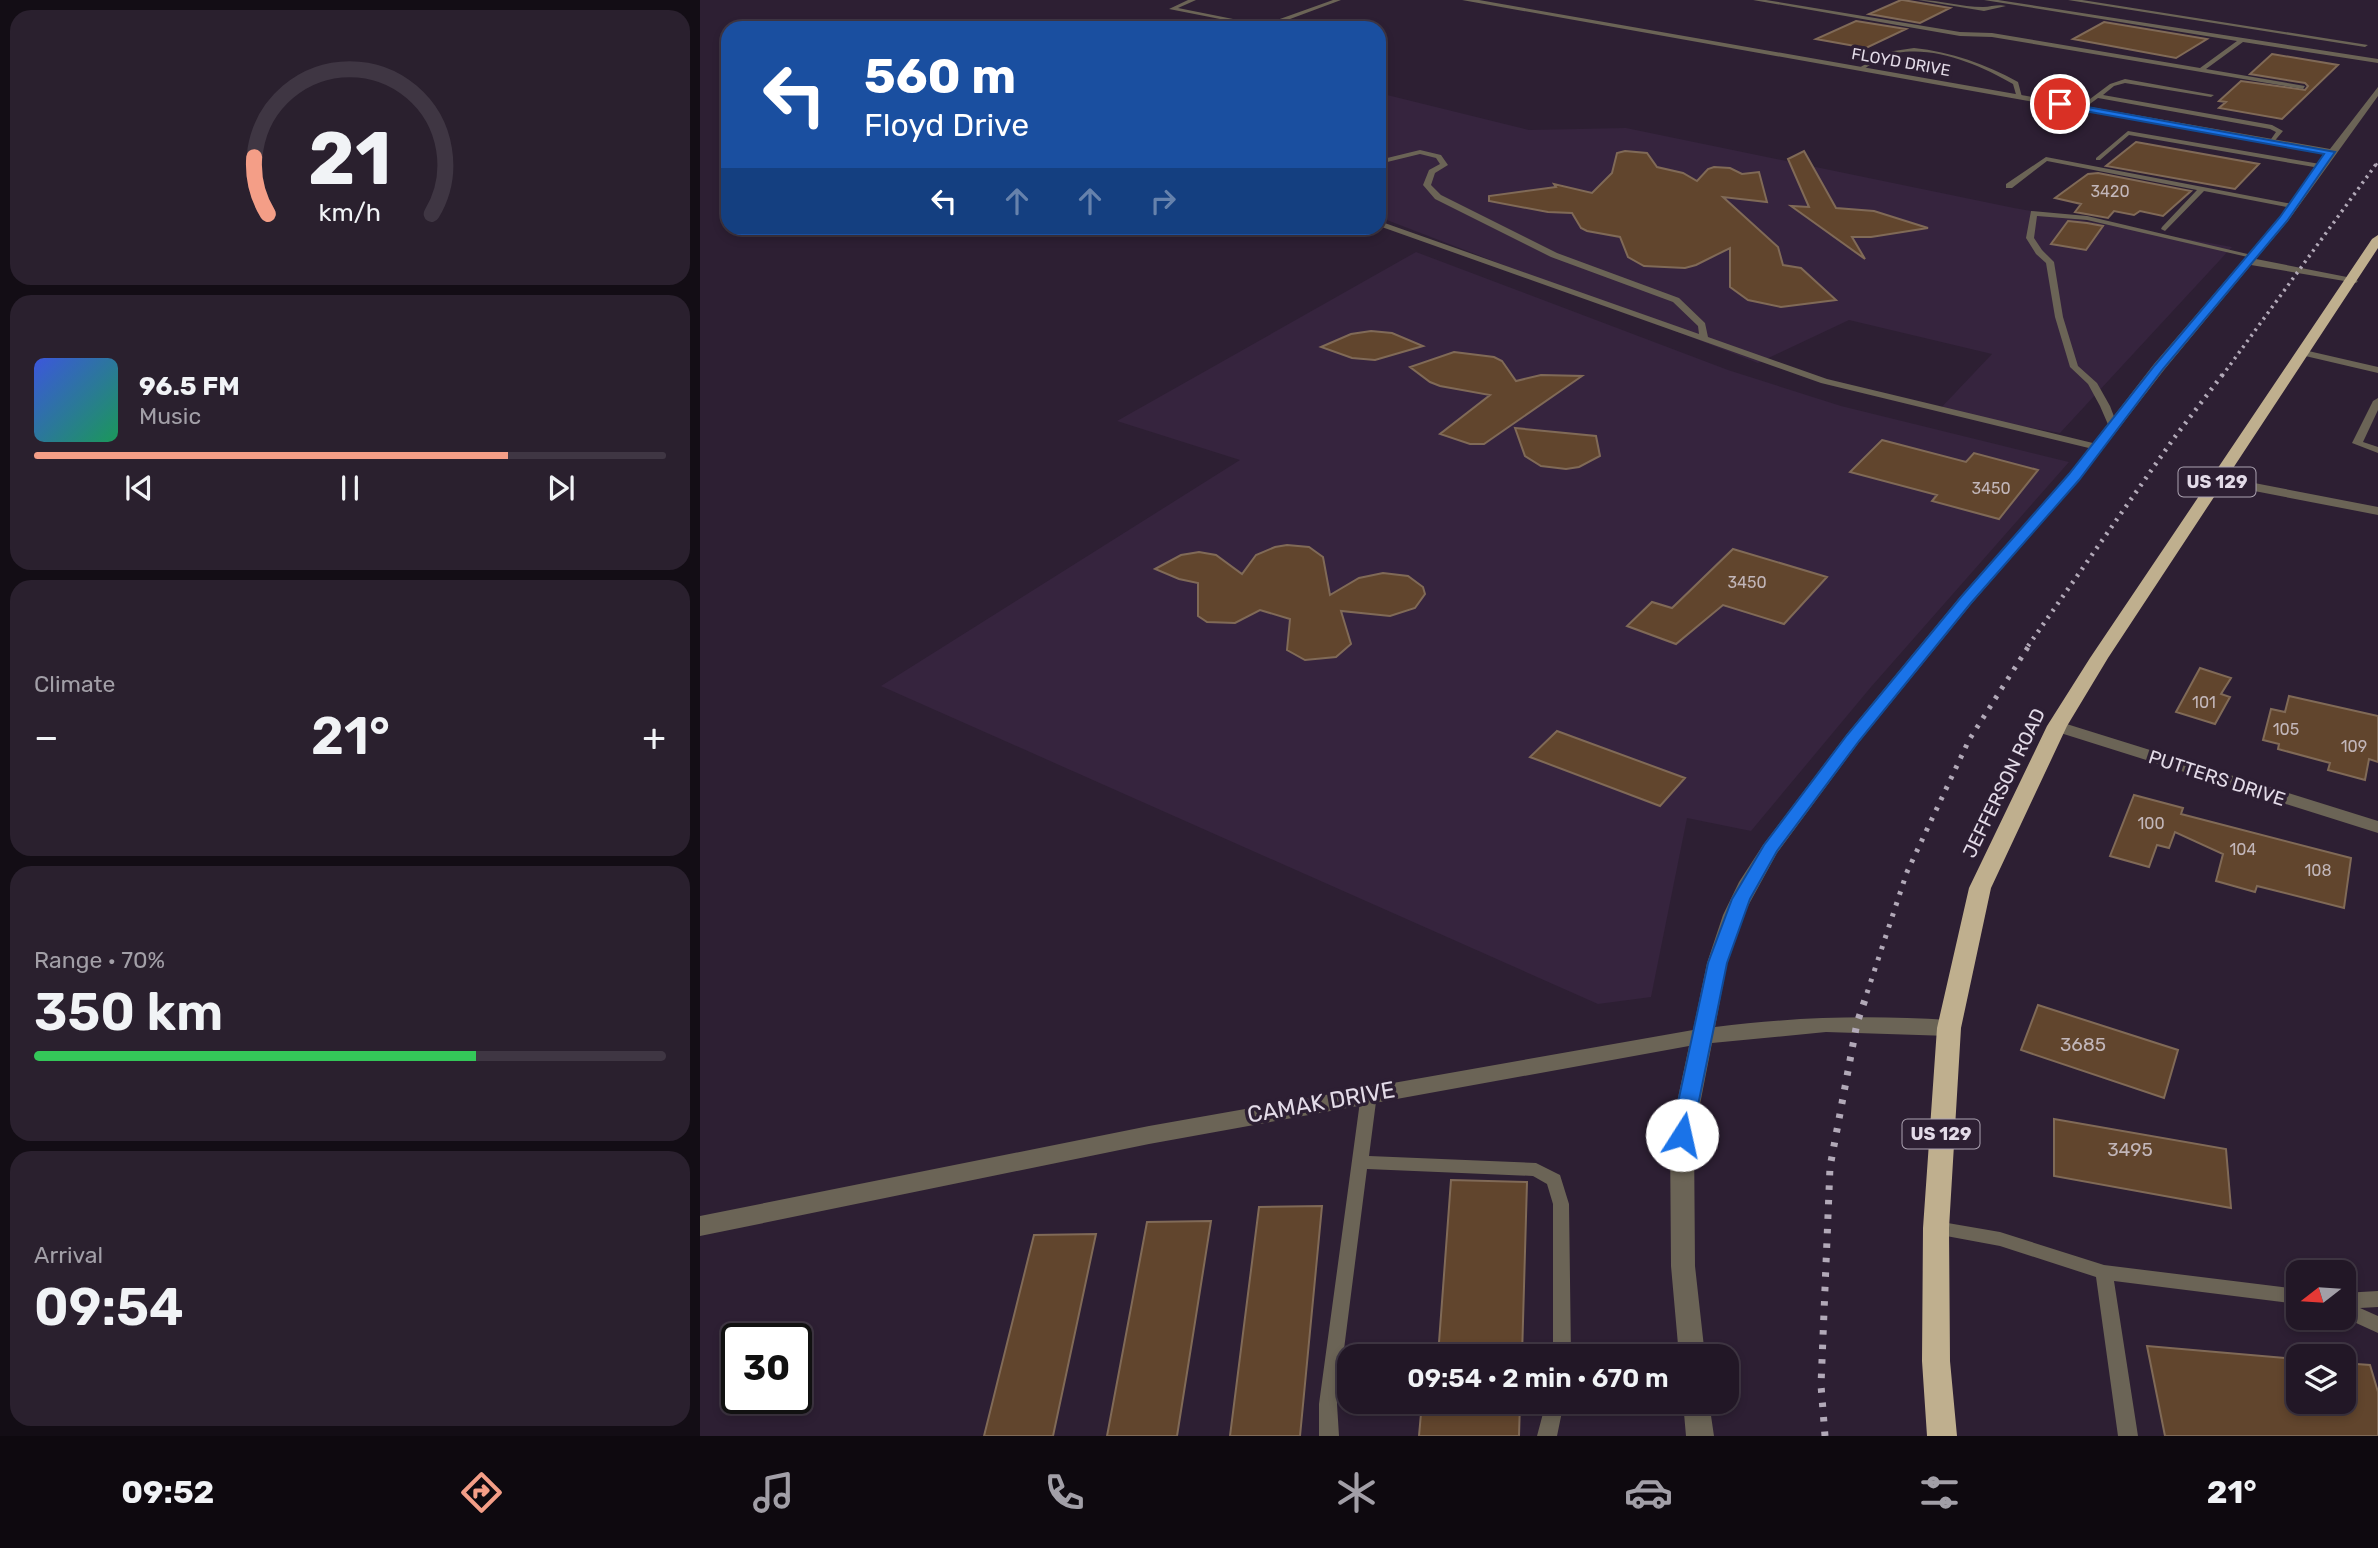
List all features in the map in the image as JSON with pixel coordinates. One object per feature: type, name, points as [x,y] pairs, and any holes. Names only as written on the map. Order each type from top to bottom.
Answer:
[{"type":"highway","name":"JEFFERSON ROAD","points":[[1942,1436],[1936,1361],[1936,1228],[1949,1028],[1980,888],[2057,726],[2378,239]]},
{"type":"street","name":"FLOYD DRIVE","points":[[1466,0],[2272,142],[2325,159]]},
{"type":"street","points":[[1691,1344],[1683,1266],[1682,1135],[1717,963],[1749,882],[1770,849],[1853,738],[2097,447],[2292,206],[2378,90]]},
{"type":"street","points":[[2250,258],[2352,281]]},
{"type":"street","points":[[2218,480],[2378,511]]},
{"type":"street","name":"PUTTERS DRIVE","points":[[2057,726],[2378,827]]},
{"type":"street","name":"CAMAK DRIVE","points":[[700,1226],[987,1165],[1369,1094],[1700,1037],[1808,1025],[1857,1023],[1949,1028]]},
{"type":"street","points":[[1697,1414],[1700,1436]]},
{"type":"lane","points":[[1194,0],[1172,9],[1233,21]]},
{"type":"lane","points":[[1280,21],[1338,0]]},
{"type":"lane","points":[[1756,0],[1960,34],[1992,35],[2303,88]]},
{"type":"lane","points":[[1921,0],[1984,9],[2010,4]]},
{"type":"lane","points":[[1987,0],[2378,61]]},
{"type":"lane","points":[[2071,0],[2365,45]]},
{"type":"lane","points":[[2201,70],[2256,28]]},
{"type":"lane","points":[[1860,69],[1885,56],[1914,51],[1973,62],[1996,71],[2016,83],[2019,97]]},
{"type":"lane","points":[[2081,108],[2112,85],[2125,81],[2211,95]]},
{"type":"lane","points":[[2097,96],[2272,127],[2280,131],[2272,142]]},
{"type":"lane","points":[[2157,138],[2173,124]]},
{"type":"lane","points":[[2098,159],[2128,133],[2325,159]]},
{"type":"lane","points":[[1386,160],[1420,152],[1439,156],[1444,165],[1432,172],[1427,185],[1438,197],[1554,256],[1675,300],[1702,325],[1704,337]]},
{"type":"lane","points":[[2009,186],[2046,159],[2292,206]]},
{"type":"lane","points":[[2165,229],[2202,189]]},
{"type":"lane","points":[[2113,427],[2092,383],[2074,367],[2059,317],[2050,262],[2030,238],[2034,213],[2113,223],[2250,258]]},
{"type":"lane","points":[[1386,225],[1824,381],[2097,447]]},
{"type":"lane","points":[[2304,353],[2378,370]]},
{"type":"lane","points":[[2378,401],[2357,443],[2378,450]]},
{"type":"lane","points":[[1329,1436],[1328,1404],[1369,1094]]},
{"type":"lane","points":[[1360,1162],[1536,1170],[1554,1180],[1561,1204],[1562,1344]]},
{"type":"lane","points":[[1936,1228],[2000,1239],[2104,1272],[2286,1295]]},
{"type":"lane","points":[[2104,1272],[2128,1436]]},
{"type":"lane","points":[[2356,1300],[2378,1299]]},
{"type":"lane","points":[[2356,1314],[2378,1325]]},
{"type":"lane","points":[[1547,1436],[1552,1414]]},
{"type":"shaded area","points":[[1386,95],[1529,130],[1626,128],[2014,208],[2232,247],[2060,433],[1938,411],[1992,354],[1849,320],[1758,363],[1386,220]]},
{"type":"shaded area","points":[[1416,252],[1728,370],[1841,406],[2069,462],[1871,687],[1751,831],[1687,818],[1651,997],[1598,1004],[881,686],[1240,460],[1117,421]]},
{"type":"building","points":[[1901,0],[1950,8],[1920,23],[1869,14]]},
{"type":"building","points":[[1856,21],[1906,29],[1866,48],[1816,39]]},
{"type":"building","points":[[2104,22],[2207,39],[2176,58],[2073,39]]},
{"type":"building","points":[[2272,54],[2338,65],[2282,119],[2219,108],[2226,102],[2219,101],[2241,81],[2305,90],[2308,86],[2305,83],[2250,74]]},
{"type":"building","points":[[2136,142],[2259,164],[2235,189],[2106,166]]},
{"type":"building","points":[[1804,151],[1836,208],[1874,211],[1928,228],[1871,237],[1852,237],[1865,259],[1791,206],[1809,207],[1788,159]]},
{"type":"building","points":[[1617,153],[1647,153],[1657,167],[1683,173],[1697,181],[1708,169],[1714,167],[1730,168],[1742,174],[1759,172],[1767,202],[1723,197],[1778,247],[1783,265],[1801,268],[1836,300],[1781,307],[1748,300],[1730,287],[1730,248],[1685,268],[1644,266],[1628,257],[1620,237],[1581,228],[1572,213],[1548,212],[1489,201],[1489,196],[1556,187],[1554,184],[1592,193],[1612,173]]},
{"type":"building","points":[[2098,173],[2191,191],[2163,216],[2140,211],[2134,215],[2114,211],[2108,218],[2075,212],[2081,204],[2055,198],[2088,174]]},
{"type":"building","points":[[2068,221],[2103,226],[2086,250],[2051,244]]},
{"type":"building","points":[[1371,331],[1392,333],[1423,346],[1375,360],[1352,358],[1321,347],[1351,334]]},
{"type":"building","points":[[1454,352],[1494,357],[1502,361],[1516,381],[1541,375],[1582,376],[1484,444],[1470,444],[1440,434],[1490,395],[1440,386],[1410,367]]},
{"type":"building","points":[[1515,428],[1596,436],[1600,456],[1579,467],[1566,469],[1541,466],[1525,456]]},
{"type":"building","points":[[1882,440],[1966,462],[1974,453],[2038,470],[1999,519],[1932,501],[1937,495],[1850,472]]},
{"type":"building","points":[[1287,545],[1309,547],[1323,557],[1330,595],[1359,578],[1383,573],[1408,576],[1423,587],[1425,594],[1415,608],[1390,616],[1341,611],[1351,644],[1336,657],[1305,660],[1287,650],[1290,619],[1260,610],[1235,623],[1207,622],[1198,616],[1198,583],[1155,569],[1181,555],[1199,552],[1216,555],[1242,574],[1256,555]]},
{"type":"building","points":[[1733,549],[1827,577],[1784,624],[1723,605],[1676,644],[1627,626],[1652,602],[1672,608]]},
{"type":"building","points":[[2200,668],[2231,678],[2221,694],[2230,697],[2215,724],[2176,712]]},
{"type":"building","points":[[2289,696],[2378,716],[2378,762],[2369,759],[2365,780],[2328,770],[2330,763],[2278,749],[2279,744],[2263,740],[2271,709],[2285,712]]},
{"type":"building","points":[[1557,731],[1685,778],[1660,806],[1530,757]]},
{"type":"building","points":[[2134,795],[2183,808],[2181,814],[2351,858],[2344,908],[2257,886],[2255,892],[2216,881],[2223,854],[2175,832],[2169,848],[2157,845],[2149,867],[2110,856]]},
{"type":"building","points":[[2038,1005],[2178,1050],[2164,1098],[2021,1050]]},
{"type":"building","points":[[2054,1119],[2226,1149],[2231,1208],[2054,1176]]},
{"type":"building","points":[[1451,1180],[1527,1182],[1522,1344],[1439,1344]]},
{"type":"building","points":[[1322,1206],[1300,1436],[1230,1436],[1259,1207]]},
{"type":"building","points":[[1211,1221],[1177,1436],[1107,1436],[1147,1222]]},
{"type":"building","points":[[1096,1234],[1053,1436],[984,1436],[1034,1235]]},
{"type":"building","points":[[2147,1346],[2286,1358],[2286,1414],[2356,1414],[2356,1364],[2370,1365],[2378,1392],[2378,1436],[2165,1436]]},
{"type":"building","points":[[1421,1414],[1520,1414],[1519,1436],[1419,1436]]},
{"type":"railway","points":[[2222,376],[2377,163]]},
{"type":"railway","points":[[2028,646],[2174,438],[2223,374]]},
{"type":"railway","points":[[1867,993],[1907,872],[1969,740],[2030,644]]},
{"type":"railway","points":[[1825,1436],[1821,1385],[1830,1167],[1857,1023],[1868,991]]},
{"type":"route","points":[[1682,1135],[1690,1085],[1717,963],[1741,899],[1770,849],[1853,738],[1966,600],[2074,477],[2159,367],[2284,219],[2330,152],[2060,104]]}]
